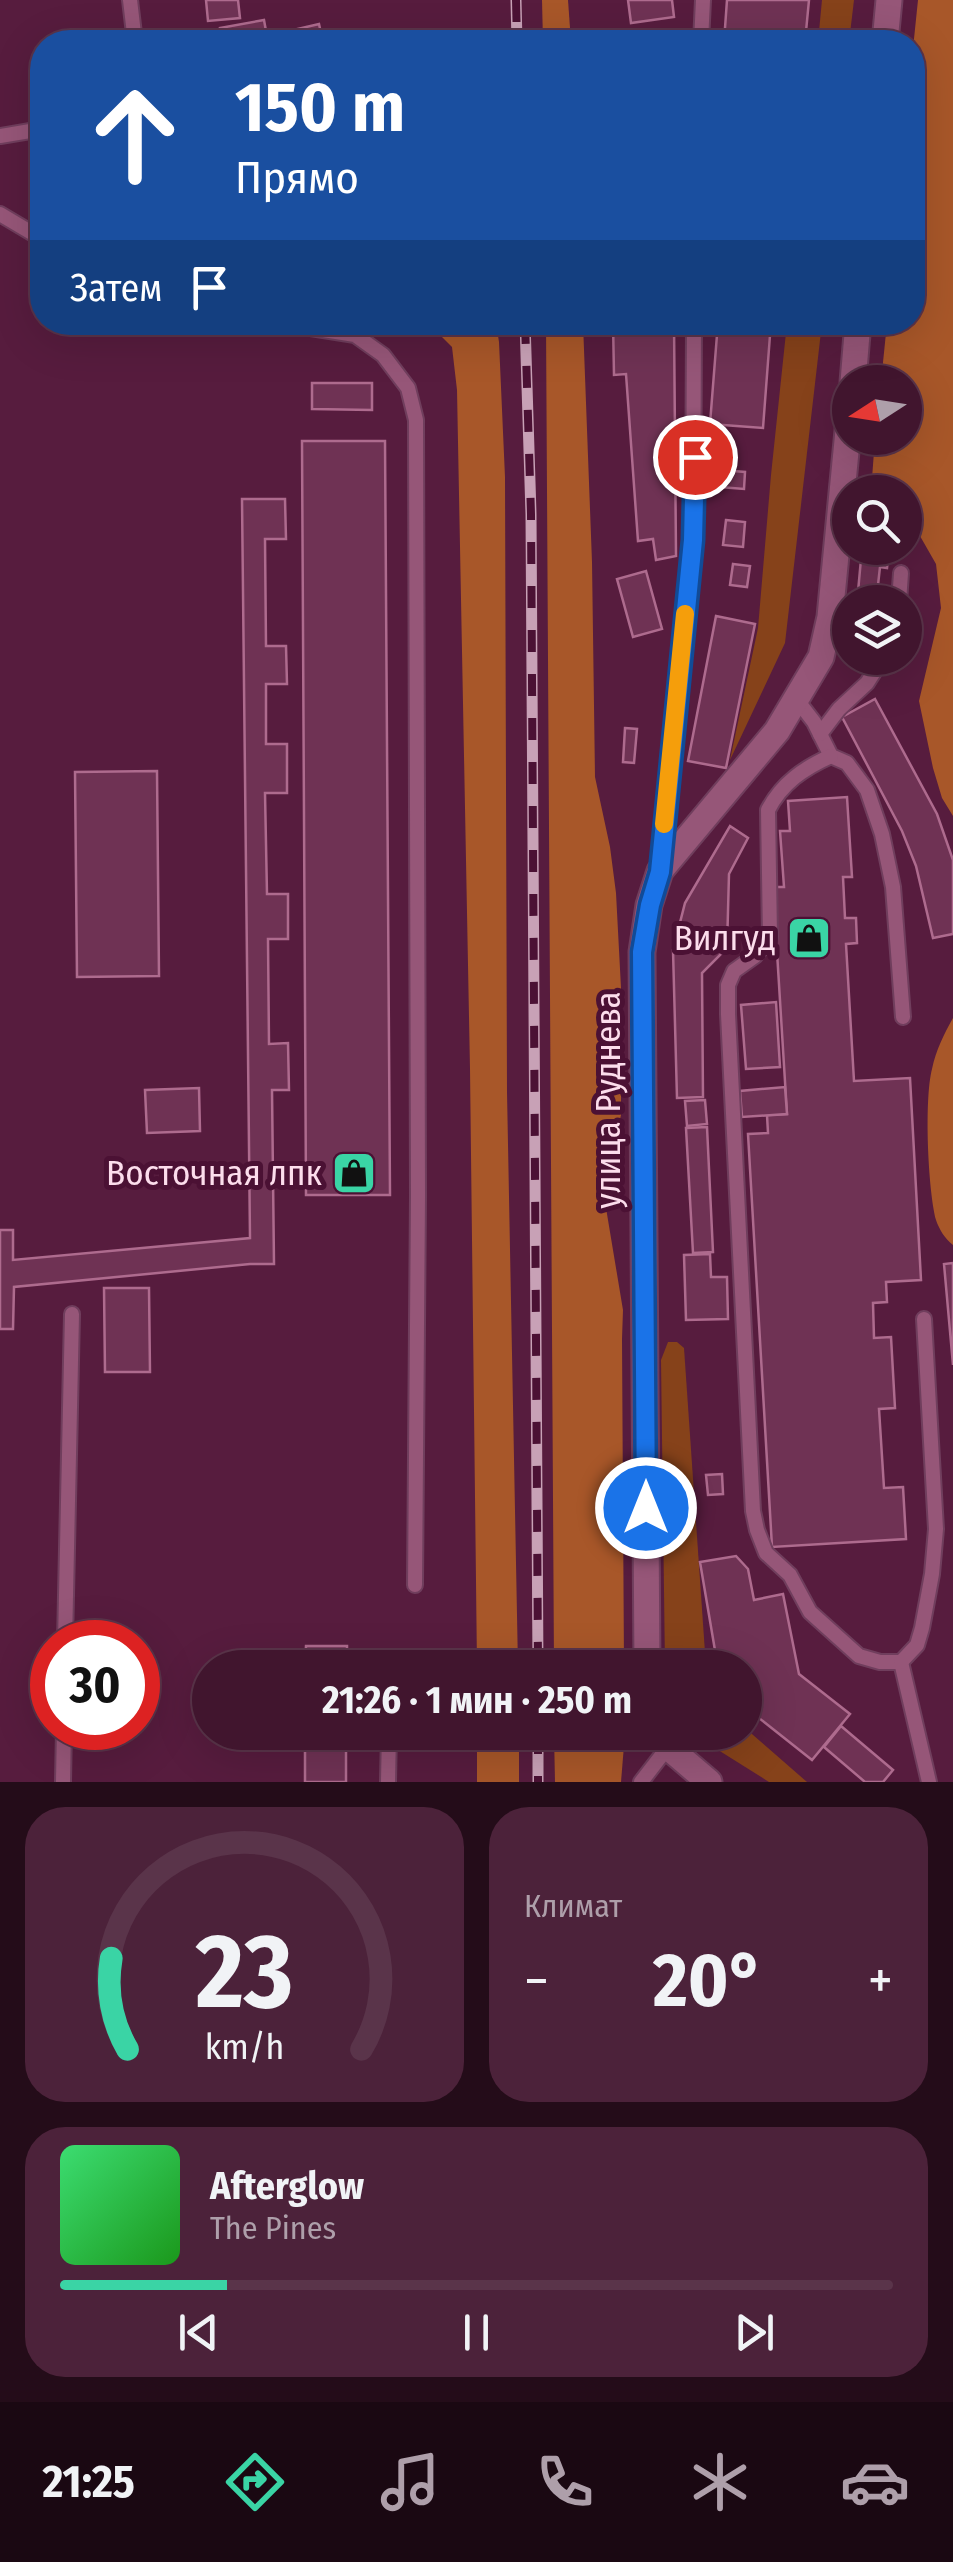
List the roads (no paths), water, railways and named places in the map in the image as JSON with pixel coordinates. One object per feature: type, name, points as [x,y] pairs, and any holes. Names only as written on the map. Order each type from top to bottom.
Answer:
[{"type":"street","points":[[886,30],[889,0]]},
{"type":"street","points":[[854,365],[857,335]]},
{"type":"street","name":"улица Руднева","points":[[648,1650],[642,952],[660,872],[776,731],[821,656],[830,617],[846,455]]},
{"type":"street","points":[[673,1750],[709,1782]]},
{"type":"lane","points":[[130,0],[133,30]]},
{"type":"lane","points":[[702,30],[704,0]]},
{"type":"lane","points":[[0,136],[30,131]]},
{"type":"lane","points":[[0,214],[30,232]]},
{"type":"lane","points":[[355,335],[383,355],[408,388],[416,420],[415,1585]]},
{"type":"lane","points":[[660,872],[693,540],[694,335]]},
{"type":"lane","points":[[901,573],[901,585]]},
{"type":"lane","points":[[820,734],[838,708],[873,675]]},
{"type":"lane","points":[[797,700],[814,722],[831,756],[847,764],[866,790],[882,834],[893,887],[903,1016]]},
{"type":"lane","points":[[831,756],[808,766],[778,792],[768,810],[770,937],[755,956],[734,971],[728,985],[753,1511],[766,1553],[790,1574],[810,1612],[859,1656],[880,1662],[901,1662],[917,1644],[932,1574],[936,1529],[924,1318]]},
{"type":"lane","points":[[66,1620],[72,1314]]},
{"type":"lane","points":[[901,1662],[930,1782]]},
{"type":"lane","points":[[63,1782],[64,1750]]},
{"type":"lane","points":[[388,1782],[389,1750]]},
{"type":"lane","points":[[641,1782],[657,1750]]},
{"type":"railway","points":[[516,0],[517,30]]},
{"type":"railway","points":[[525,335],[531,514],[538,1650]]},
{"type":"railway","points":[[538,1750],[538,1782]]},
{"type":"place","name":"Вилгуд","points":[[809,938]]},
{"type":"place","name":"Восточная лпк","points":[[354,1173]]}]
